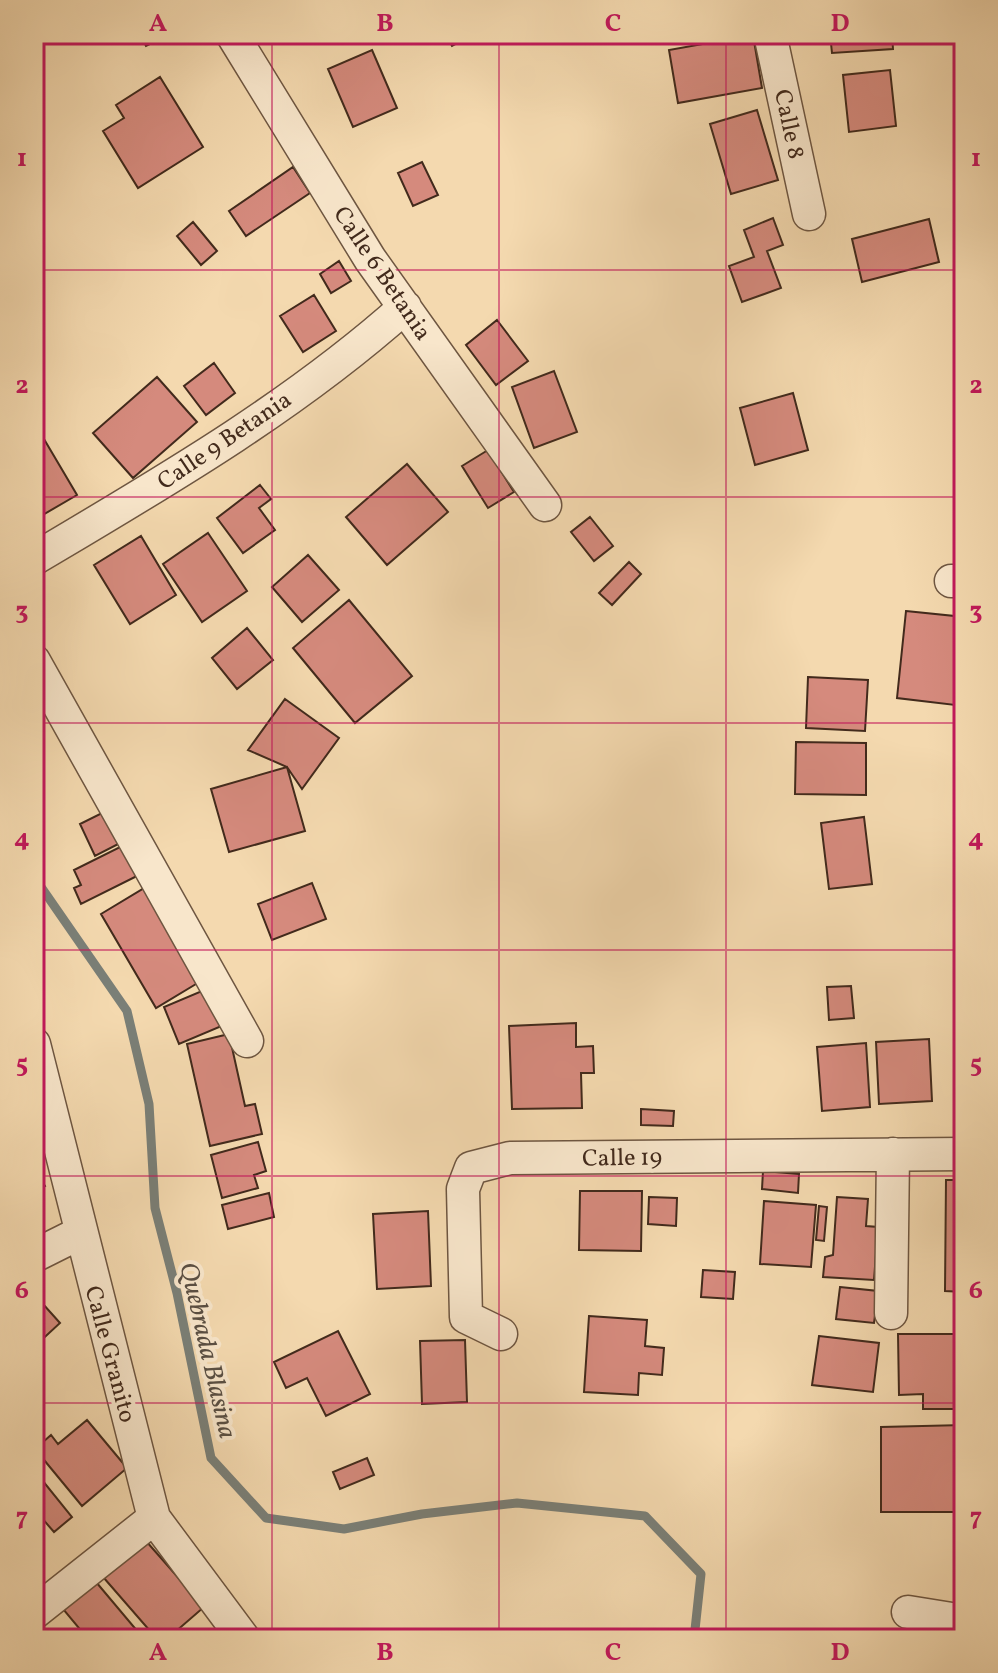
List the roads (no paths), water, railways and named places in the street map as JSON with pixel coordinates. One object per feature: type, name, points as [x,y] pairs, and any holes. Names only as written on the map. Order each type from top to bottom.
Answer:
[{"type":"street","name":"Calle 6 Betania","points":[[232,34],[370,259],[545,505]]},
{"type":"street","name":"Calle 8","points":[[770,34],[809,214]]},
{"type":"street","name":"Calle 9 Betania","points":[[34,559],[196,463],[363,344],[405,307]]},
{"type":"street","points":[[34,661],[247,1041]]},
{"type":"street","name":"Calle Granito","points":[[34,1044],[154,1518],[244,1639]]},
{"type":"street","points":[[891,1313],[893,1154]]},
{"type":"street","name":"Calle 19","points":[[501,1334],[466,1317],[463,1189],[471,1168],[510,1158],[964,1154]]},
{"type":"street","points":[[34,1256],[80,1233]]},
{"type":"street","points":[[34,1613],[154,1518]]},
{"type":"street","points":[[908,1612],[964,1621]]},
{"type":"waterway","name":"Quebrada Blasina","points":[[34,864],[39,884],[127,1011],[149,1104],[155,1208],[177,1293],[211,1458],[266,1518],[344,1529],[422,1514],[517,1503],[645,1516],[701,1574],[694,1639]]}]
